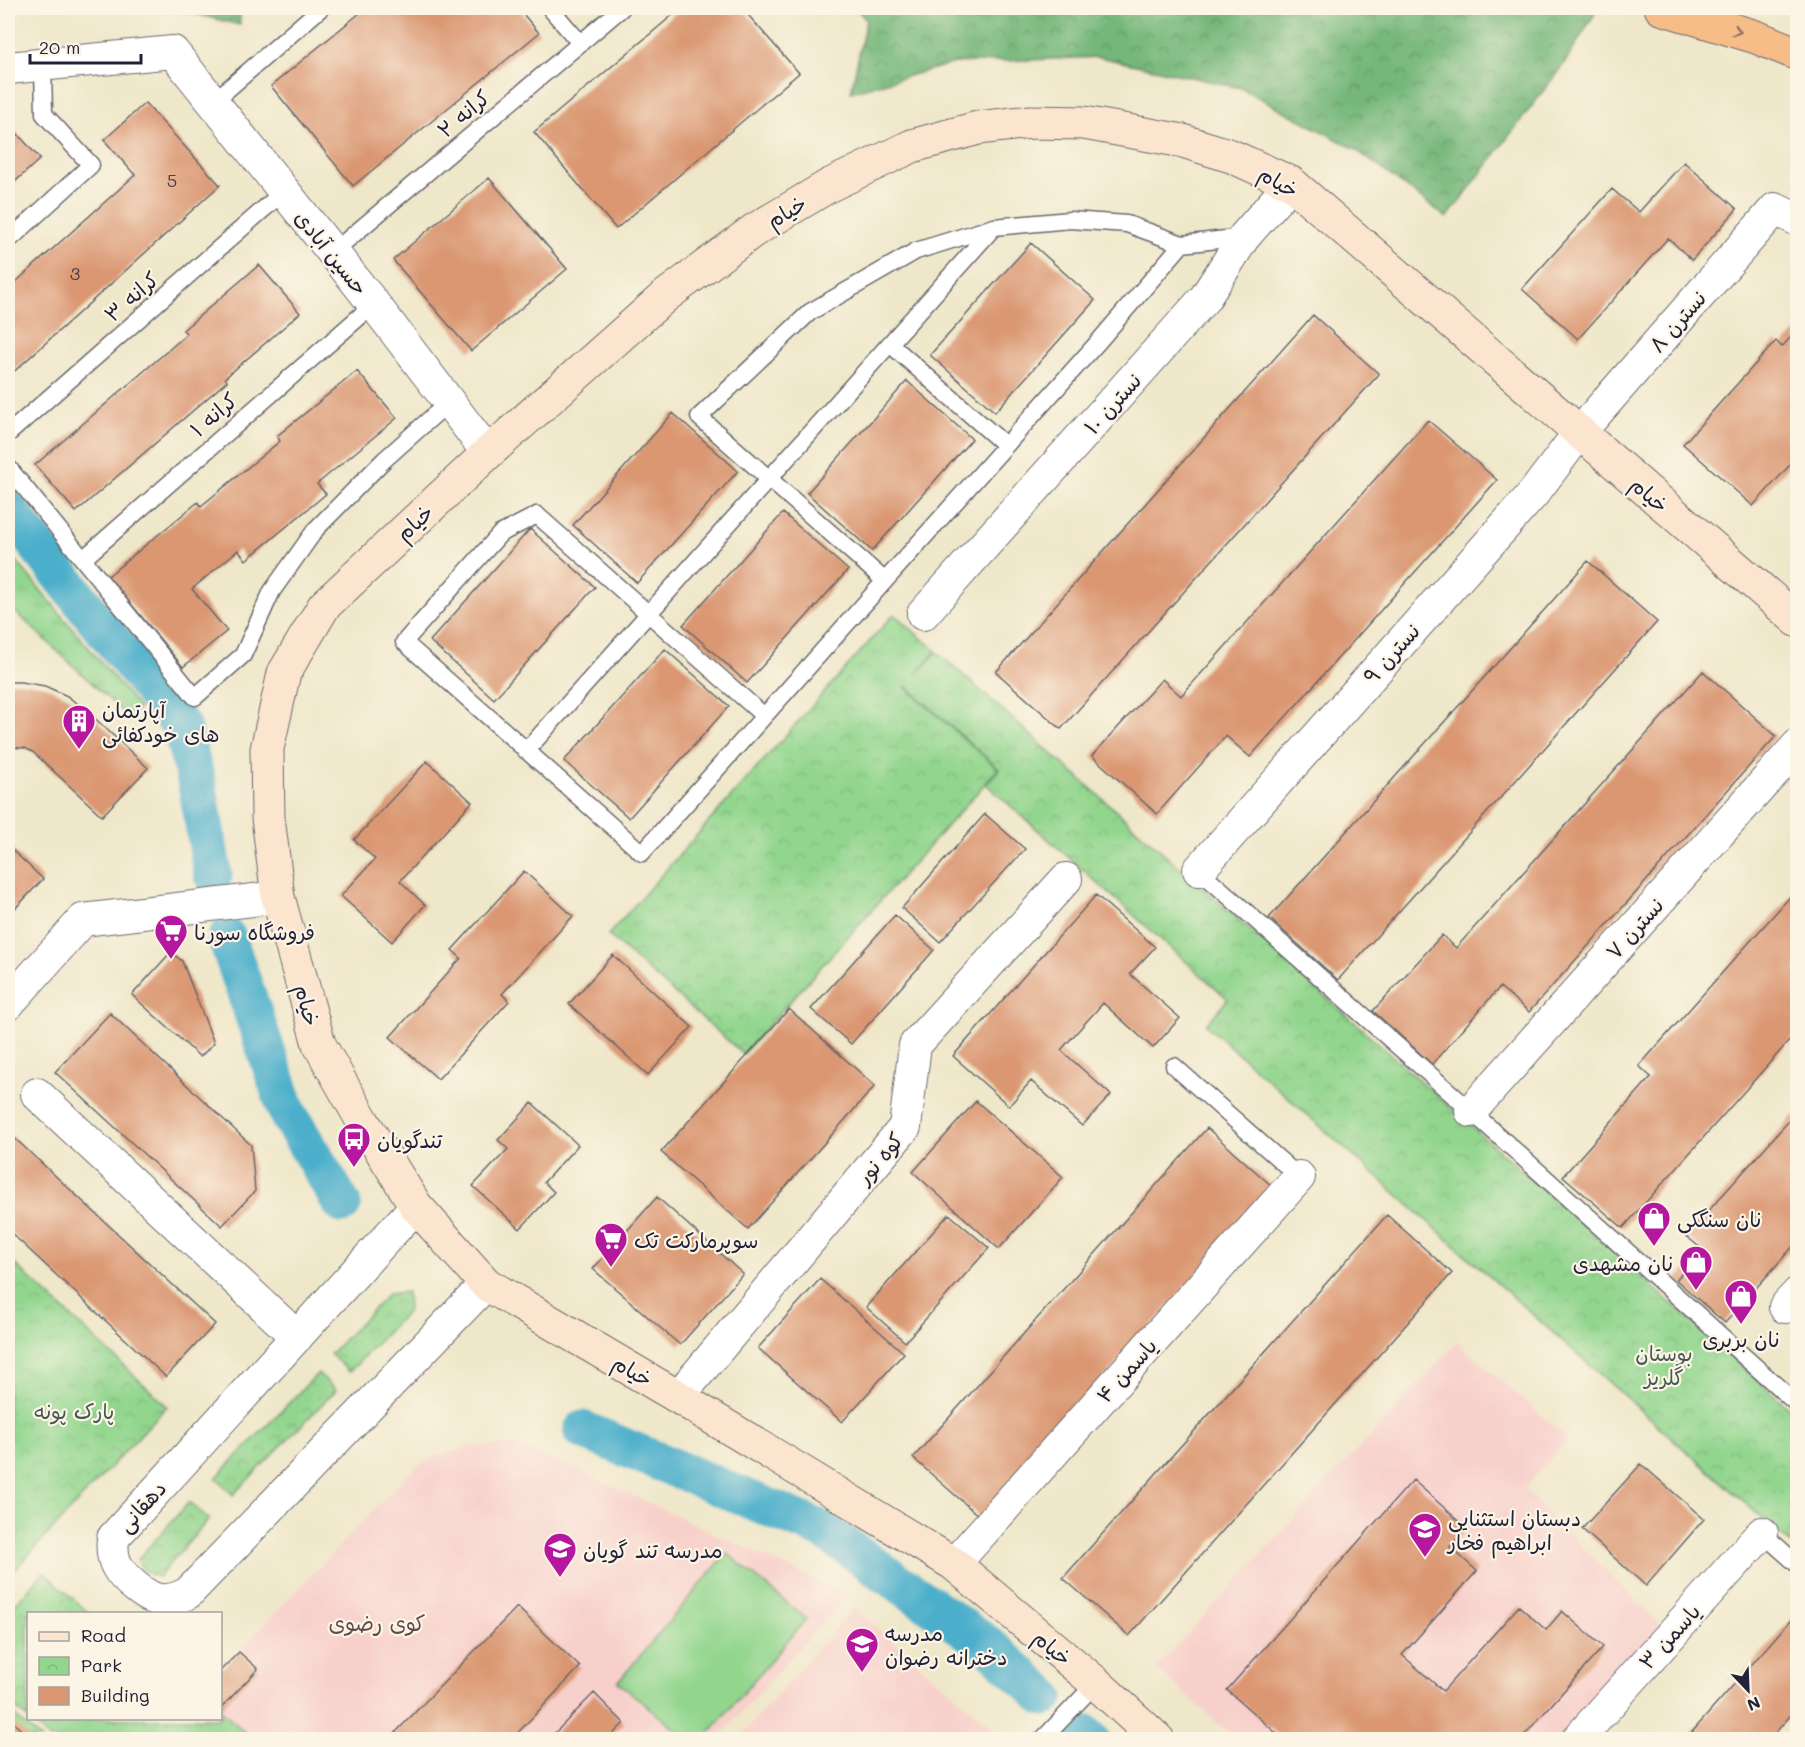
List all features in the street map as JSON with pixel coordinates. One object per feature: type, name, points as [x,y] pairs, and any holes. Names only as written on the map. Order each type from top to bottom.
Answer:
[{"type":"highway","points":[[1662,8],[1756,37],[1797,54]]},
{"type":"street","name":"حسین آبادی","points":[[43,65],[173,52],[374,304],[488,453]]},
{"type":"street","points":[[8,69],[43,65]]},
{"type":"street","name":"خیام","points":[[1158,1740],[1096,1683],[954,1564],[486,1284],[416,1206],[362,1120],[319,1044],[279,897],[268,818],[267,749],[284,674],[303,638],[324,606],[488,453],[664,297],[753,231],[830,185],[912,146],[978,128],[1031,122],[1084,123],[1183,141],[1231,156],[1291,183],[1797,621]]},
{"type":"street","name":"نسترن ۱۰","points":[[923,614],[1205,298],[1244,237],[1291,183]]},
{"type":"street","name":"نسترن ۸","points":[[1580,433],[1786,215]]},
{"type":"street","name":"نسترن ۹","points":[[1199,870],[1533,494],[1580,433]]},
{"type":"street","name":"نسترن ۷","points":[[1471,1111],[1797,745]]},
{"type":"street","name":"کوه نور","points":[[678,1397],[905,1127],[915,1045],[1066,879]]},
{"type":"street","points":[[8,1002],[83,920],[279,897]]},
{"type":"street","points":[[37,1094],[297,1337]]},
{"type":"street","name":"یاسمن ۴","points":[[954,1564],[1299,1177]]},
{"type":"street","name":"دهقانی","points":[[416,1206],[113,1538],[112,1552],[117,1566],[133,1586],[158,1600],[176,1599],[188,1593],[486,1284]]},
{"type":"street","name":"یاسمن ۳","points":[[1577,1740],[1762,1533]]},
{"type":"lane","points":[[213,102],[321,8]]},
{"type":"lane","points":[[550,8],[580,44]]},
{"type":"lane","name":"کرانه ۲","points":[[333,252],[622,8]]},
{"type":"lane","points":[[8,241],[91,165],[44,114],[43,65]]},
{"type":"lane","name":"کرانه ۳","points":[[8,434],[284,192]]},
{"type":"lane","points":[[885,581],[699,417],[810,312],[916,251],[994,227],[1070,219],[1127,224],[1182,244],[1244,237]]},
{"type":"lane","points":[[526,751],[994,227]]},
{"type":"lane","points":[[764,716],[537,515],[500,534],[404,642],[642,853],[1005,446],[1182,244]]},
{"type":"lane","name":"کرانه ۱","points":[[82,559],[374,304]]},
{"type":"lane","points":[[890,344],[1005,446]]},
{"type":"lane","points":[[8,467],[195,697],[243,655],[272,591],[316,529],[384,460],[450,401]]},
{"type":"lane","points":[[1199,870],[1797,1405]]},
{"type":"lane","points":[[1173,1066],[1299,1177]]},
{"type":"lane","points":[[1762,1533],[1797,1565]]},
{"type":"lane","points":[[1042,1740],[1096,1683]]},
{"type":"shaded area","name":"دبستان استثنایی ابراهیم فخار","points":[[1457,1342],[1568,1439],[1524,1489],[1662,1626],[1562,1739],[1236,1739],[1156,1668]]},
{"type":"shaded area","name":"مدرسه تند گویان","points":[[512,1445],[563,1463],[847,1595],[718,1739],[252,1739],[222,1711],[222,1669],[415,1467],[439,1455],[468,1447]]},
{"type":"shaded area","name":"مدرسه دخترانه رضوان","points":[[854,1607],[1005,1739],[738,1739]]},
{"type":"green space","points":[[171,8],[240,8],[240,25]]},
{"type":"green space","points":[[856,8],[1588,8],[1597,10],[1566,61],[1447,218],[1355,149],[1241,88],[1099,57],[955,63],[851,92],[866,20]]},
{"type":"green space","points":[[8,551],[139,708],[129,718],[8,605]]},
{"type":"green space","name":"بوستان گلریز","points":[[894,614],[936,651],[916,675],[937,652],[1797,1415],[1797,1549],[1206,1025],[1228,999],[986,784],[999,769],[906,686],[998,769],[743,1054],[608,935]]},
{"type":"green space","name":"پارک پونه","points":[[8,1258],[167,1406],[8,1577]]},
{"type":"green space","points":[[407,1292],[408,1311],[349,1372],[330,1354],[388,1294]]},
{"type":"green space","points":[[318,1373],[336,1390],[233,1495],[216,1478]]},
{"type":"green space","points":[[189,1502],[209,1519],[158,1577],[148,1573],[138,1559]]},
{"type":"green space","points":[[727,1553],[806,1619],[704,1739],[687,1739],[618,1682]]},
{"type":"green space","points":[[44,1572],[88,1612],[27,1612],[27,1718],[8,1701],[8,1612]]},
{"type":"green space","points":[[8,1710],[41,1739],[8,1739]]},
{"type":"green space","points":[[222,1711],[252,1739],[50,1739],[29,1720],[222,1720]]},
{"type":"building","points":[[366,8],[518,8],[539,33],[353,186],[271,86]]},
{"type":"building","points":[[681,8],[742,8],[799,73],[616,229],[534,132]]},
{"type":"building","points":[[145,103],[220,185],[8,377],[8,289],[135,175],[104,140]]},
{"type":"building","points":[[8,123],[40,159],[8,188]]},
{"type":"building","points":[[1684,162],[1737,209],[1692,260],[1668,238],[1578,339],[1522,289],[1612,189],[1639,212]]},
{"type":"building","points":[[489,178],[567,269],[471,351],[393,260]]},
{"type":"building","points":[[1031,243],[1095,300],[995,412],[930,355]]},
{"type":"building","points":[[259,265],[300,313],[225,378],[227,381],[76,512],[35,465],[187,334],[183,330]]},
{"type":"building","points":[[1313,315],[1379,374],[1061,729],[996,672]]},
{"type":"building","points":[[1797,330],[1797,457],[1753,506],[1683,444],[1776,341],[1782,347]]},
{"type":"building","points":[[357,371],[397,418],[317,484],[326,494],[246,560],[238,550],[192,589],[227,631],[183,667],[108,576],[198,502],[201,506],[280,441],[277,436]]},
{"type":"building","points":[[907,381],[972,439],[872,551],[807,493]]},
{"type":"building","points":[[673,413],[738,471],[637,583],[573,525]]},
{"type":"building","points":[[1428,420],[1497,480],[1250,757],[1226,736],[1157,814],[1092,756],[1162,679],[1181,696]]},
{"type":"building","points":[[783,513],[848,570],[747,683],[683,625]]},
{"type":"building","points":[[530,529],[595,587],[494,699],[430,641]]},
{"type":"building","points":[[1588,561],[1657,622],[1338,980],[1269,918]]},
{"type":"building","points":[[665,649],[729,706],[629,818],[564,761]]},
{"type":"building","points":[[1703,671],[1776,736],[1529,1012],[1500,987],[1432,1064],[1373,1011],[1442,935],[1456,948]]},
{"type":"building","name":"آپارتمان های خودکفائی","points":[[8,682],[45,686],[67,696],[87,711],[148,768],[102,816],[33,752],[25,748],[8,747]]},
{"type":"building","points":[[427,761],[472,802],[400,881],[425,905],[392,942],[341,896],[375,859],[354,840]]},
{"type":"building","points":[[985,814],[1025,849],[940,942],[902,908]]},
{"type":"building","points":[[8,846],[43,879],[8,916]]},
{"type":"building","points":[[524,871],[573,916],[502,994],[509,1001],[438,1079],[390,1037],[461,958],[452,950]]},
{"type":"building","points":[[1797,889],[1797,1032],[1623,1228],[1563,1176],[1651,1077],[1639,1066]]},
{"type":"building","points":[[1096,895],[1155,947],[1130,974],[1180,1018],[1153,1048],[1103,1003],[1061,1050],[1111,1095],[1082,1126],[1031,1081],[1009,1106],[953,1056]]},
{"type":"building","points":[[895,915],[934,950],[851,1044],[811,1009]]},
{"type":"building","points":[[171,952],[182,961],[214,1043],[200,1057],[132,995]]},
{"type":"building","points":[[613,955],[692,1027],[648,1075],[569,1004]]},
{"type":"building","points":[[789,1009],[875,1086],[748,1229],[661,1152]]},
{"type":"building","points":[[110,1013],[251,1145],[255,1191],[222,1226],[55,1072]]},
{"type":"building","points":[[976,1101],[1063,1177],[999,1249],[913,1172]]},
{"type":"building","points":[[532,1103],[578,1145],[544,1182],[554,1192],[520,1229],[473,1186],[508,1149],[498,1140]]},
{"type":"building","points":[[1794,1115],[1797,1118],[1797,1242],[1725,1323],[1676,1280],[1703,1250],[1686,1236]]},
{"type":"building","points":[[1207,1128],[1274,1188],[980,1517],[913,1458]]},
{"type":"building","points":[[8,1132],[215,1324],[166,1377],[8,1230]]},
{"type":"building","points":[[657,1197],[743,1274],[680,1345],[593,1269]]},
{"type":"building","points":[[949,1214],[989,1248],[905,1342],[866,1307]]},
{"type":"building","points":[[1387,1215],[1452,1273],[1129,1636],[1063,1578]]},
{"type":"building","points":[[820,1279],[904,1353],[842,1422],[758,1348]]},
{"type":"building","points":[[1641,1464],[1704,1519],[1646,1586],[1582,1529]]},
{"type":"building","points":[[1413,1480],[1467,1528],[1450,1547],[1477,1571],[1402,1655],[1443,1691],[1519,1606],[1546,1630],[1562,1611],[1603,1647],[1520,1740],[1284,1740],[1227,1690]]},
{"type":"building","points":[[517,1607],[580,1667],[511,1740],[400,1740],[394,1734]]},
{"type":"building","points":[[1797,1613],[1797,1708],[1769,1740],[1685,1740]]},
{"type":"building","points":[[239,1652],[258,1669],[222,1707],[222,1669]]},
{"type":"building","points":[[594,1693],[624,1723],[607,1740],[548,1740]]},
{"type":"building","points":[[8,1718],[29,1737],[27,1740],[8,1740]]},
{"type":"waterway","points":[[8,509],[181,726],[197,784],[213,875]]},
{"type":"waterway","points":[[227,938],[288,1114],[342,1204]]},
{"type":"waterway","points":[[583,1430],[823,1530],[988,1645],[1045,1697]]},
{"type":"waterway","points":[[1085,1734],[1091,1740]]},
{"type":"place","name":"آپارتمان های خودکفائی","points":[[79,750]]},
{"type":"place","name":"فروشگاه سورنا","points":[[171,960]]},
{"type":"place","name":"تندگویان","points":[[354,1168]]},
{"type":"place","name":"نان سنگکی","points":[[1654,1247]]},
{"type":"place","name":"سوپرمارکت تک","points":[[611,1268]]},
{"type":"place","name":"نان مشهدی","points":[[1696,1291]]},
{"type":"place","name":"نان بربری","points":[[1741,1325]]},
{"type":"place","name":"دبستان استثنایی ابراهیم فخار","points":[[1425,1558]]},
{"type":"place","name":"مدرسه تند گویان","points":[[560,1578]]},
{"type":"place","name":"مدرسه دخترانه رضوان","points":[[862,1673]]},
{"type":"district","name":"کوی رضوی","points":[[377,1622]]}]
